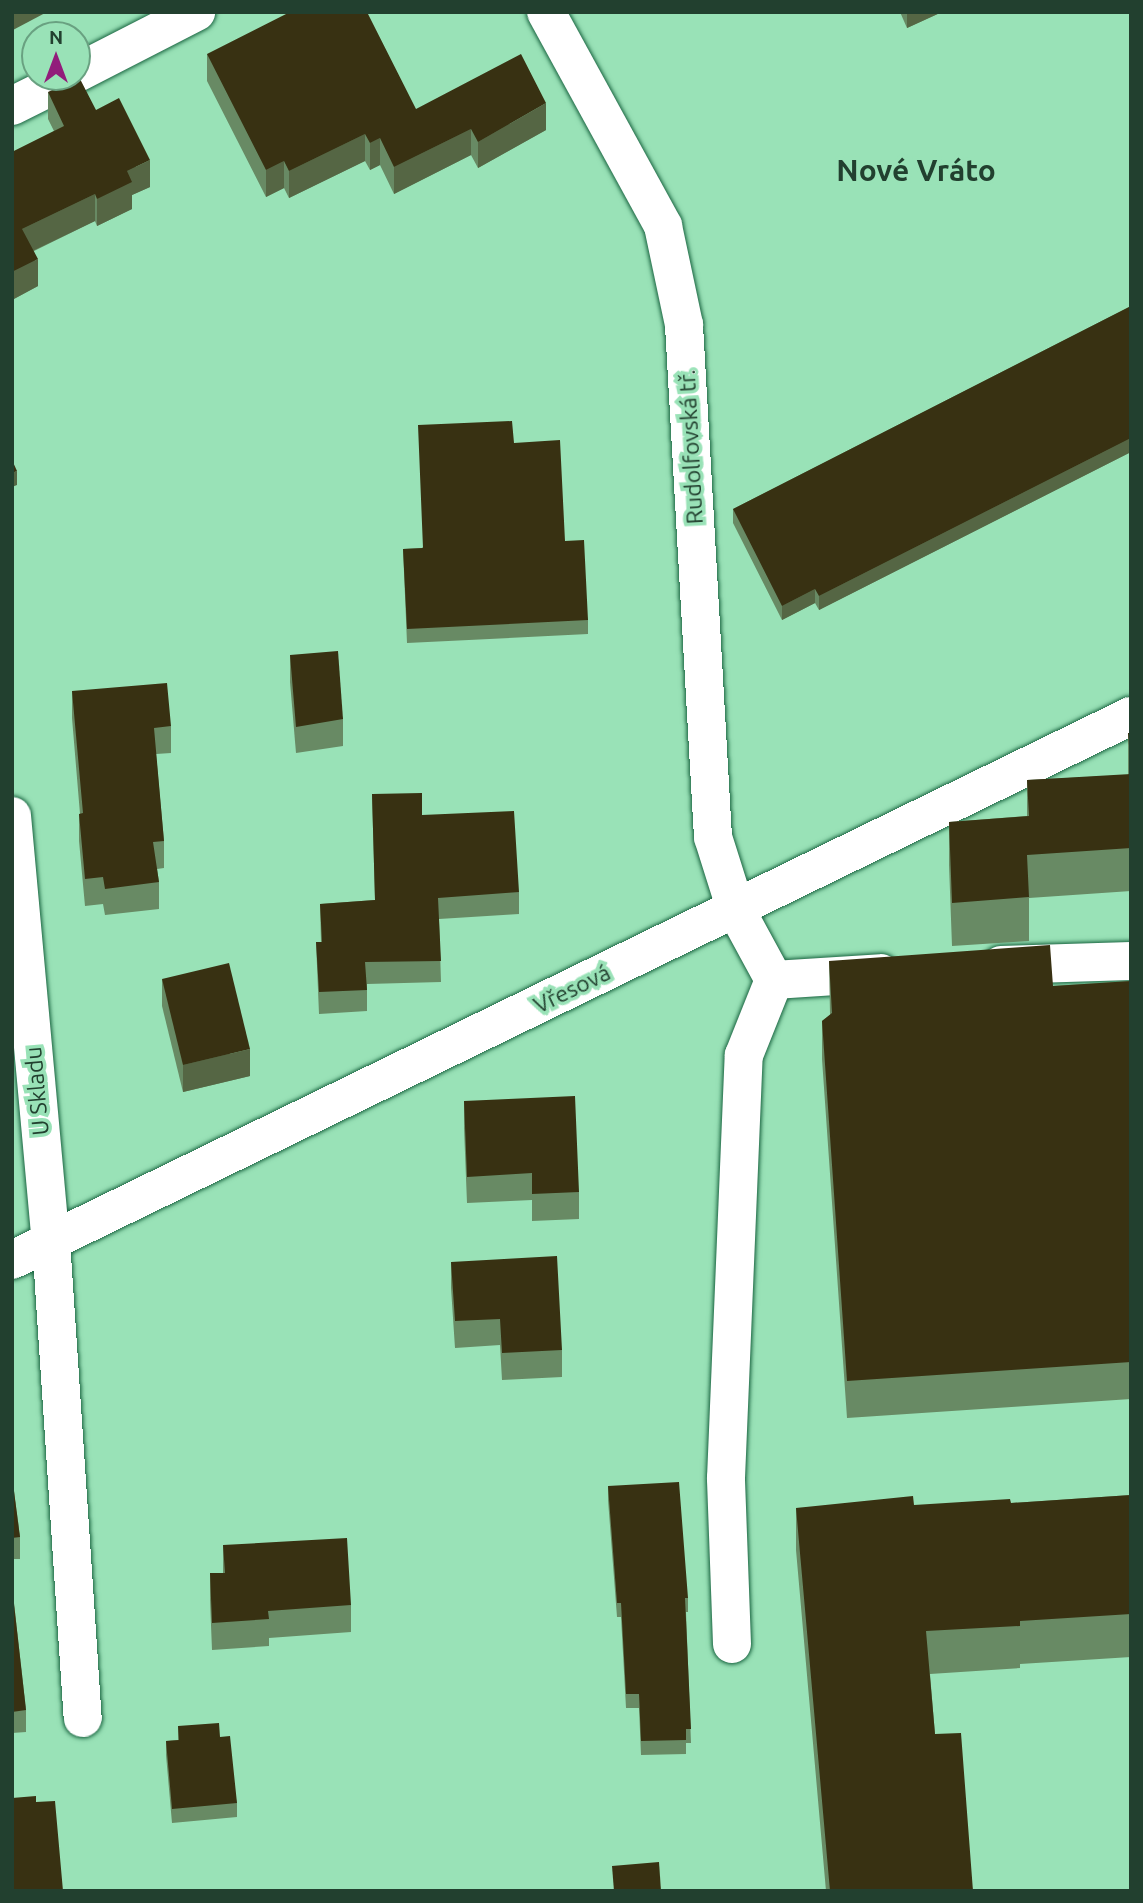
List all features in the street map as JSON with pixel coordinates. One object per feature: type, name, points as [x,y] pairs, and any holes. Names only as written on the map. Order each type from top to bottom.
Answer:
[{"type":"street","points":[[91,66],[196,12]]},
{"type":"street","name":"Rudolfovská tř.","points":[[546,12],[663,226],[684,325],[713,837],[736,910],[774,980]]},
{"type":"street","points":[[12,106],[42,91]]},
{"type":"street","name":"Vřesová","points":[[12,1260],[1131,716]]},
{"type":"street","name":"U Skladu","points":[[12,816],[51,1241],[83,1717]]},
{"type":"street","points":[[969,967],[1067,960],[1131,961]]},
{"type":"street","points":[[732,1644],[726,1478],[744,1055],[774,980],[914,971]]},
{"type":"building","points":[[290,12],[367,12],[416,109],[521,54],[546,103],[478,142],[471,129],[394,167],[380,138],[370,143],[365,134],[289,171],[284,161],[266,170],[207,54]]},
{"type":"building","points":[[86,91],[96,110],[119,98],[150,160],[127,171],[132,182],[97,199],[95,194],[22,229],[38,259],[12,272],[12,152],[64,126],[48,92]]},
{"type":"building","points":[[1131,306],[1131,438],[819,596],[815,589],[782,606],[733,509]]},
{"type":"building","points":[[512,421],[514,443],[560,440],[565,541],[584,540],[588,620],[407,629],[403,549],[423,548],[418,425]]},
{"type":"building","points":[[12,460],[17,471],[12,473]]},
{"type":"building","points":[[338,651],[343,719],[296,727],[290,655]]},
{"type":"building","points":[[167,683],[171,726],[154,728],[164,841],[153,842],[159,882],[105,889],[103,877],[85,879],[79,814],[83,813],[72,691]]},
{"type":"building","points":[[1128,733],[1131,733],[1131,770]]},
{"type":"building","points":[[1131,774],[1131,848],[1027,855],[1029,897],[952,903],[949,822],[1029,816],[1027,780]]},
{"type":"building","points":[[422,793],[422,815],[514,811],[519,892],[438,898],[441,961],[365,962],[367,990],[319,992],[316,942],[322,942],[320,904],[375,900],[372,794]]},
{"type":"building","points":[[1050,945],[1053,986],[1131,981],[1131,1362],[847,1381],[822,1021],[832,1013],[829,961]]},
{"type":"building","points":[[229,963],[250,1049],[183,1065],[162,979]]},
{"type":"building","points":[[575,1096],[579,1192],[532,1194],[532,1173],[467,1177],[464,1101]]},
{"type":"building","points":[[557,1256],[562,1350],[502,1353],[500,1319],[455,1321],[451,1262]]},
{"type":"building","points":[[12,1476],[20,1537],[12,1538]]},
{"type":"building","points":[[679,1482],[688,1598],[685,1598],[691,1729],[686,1729],[686,1740],[641,1741],[639,1694],[626,1694],[621,1603],[617,1603],[608,1486]]},
{"type":"building","points":[[1131,1495],[1131,1614],[1020,1621],[1020,1626],[926,1631],[935,1734],[961,1733],[973,1891],[830,1891],[796,1508],[913,1496],[914,1505],[1010,1499],[1011,1503]]},
{"type":"building","points":[[347,1538],[351,1605],[268,1611],[269,1619],[212,1623],[210,1573],[225,1573],[223,1545]]},
{"type":"building","points":[[12,1586],[26,1710],[12,1712]]},
{"type":"building","points":[[219,1723],[220,1737],[230,1736],[237,1803],[172,1809],[166,1741],[179,1740],[178,1726]]},
{"type":"building","points":[[36,1796],[36,1802],[55,1801],[63,1891],[12,1891],[12,1798]]},
{"type":"building","points":[[659,1862],[661,1891],[614,1891],[612,1866]]},
{"type":"district","name":"Nové Vráto","points":[[916,170]]}]
